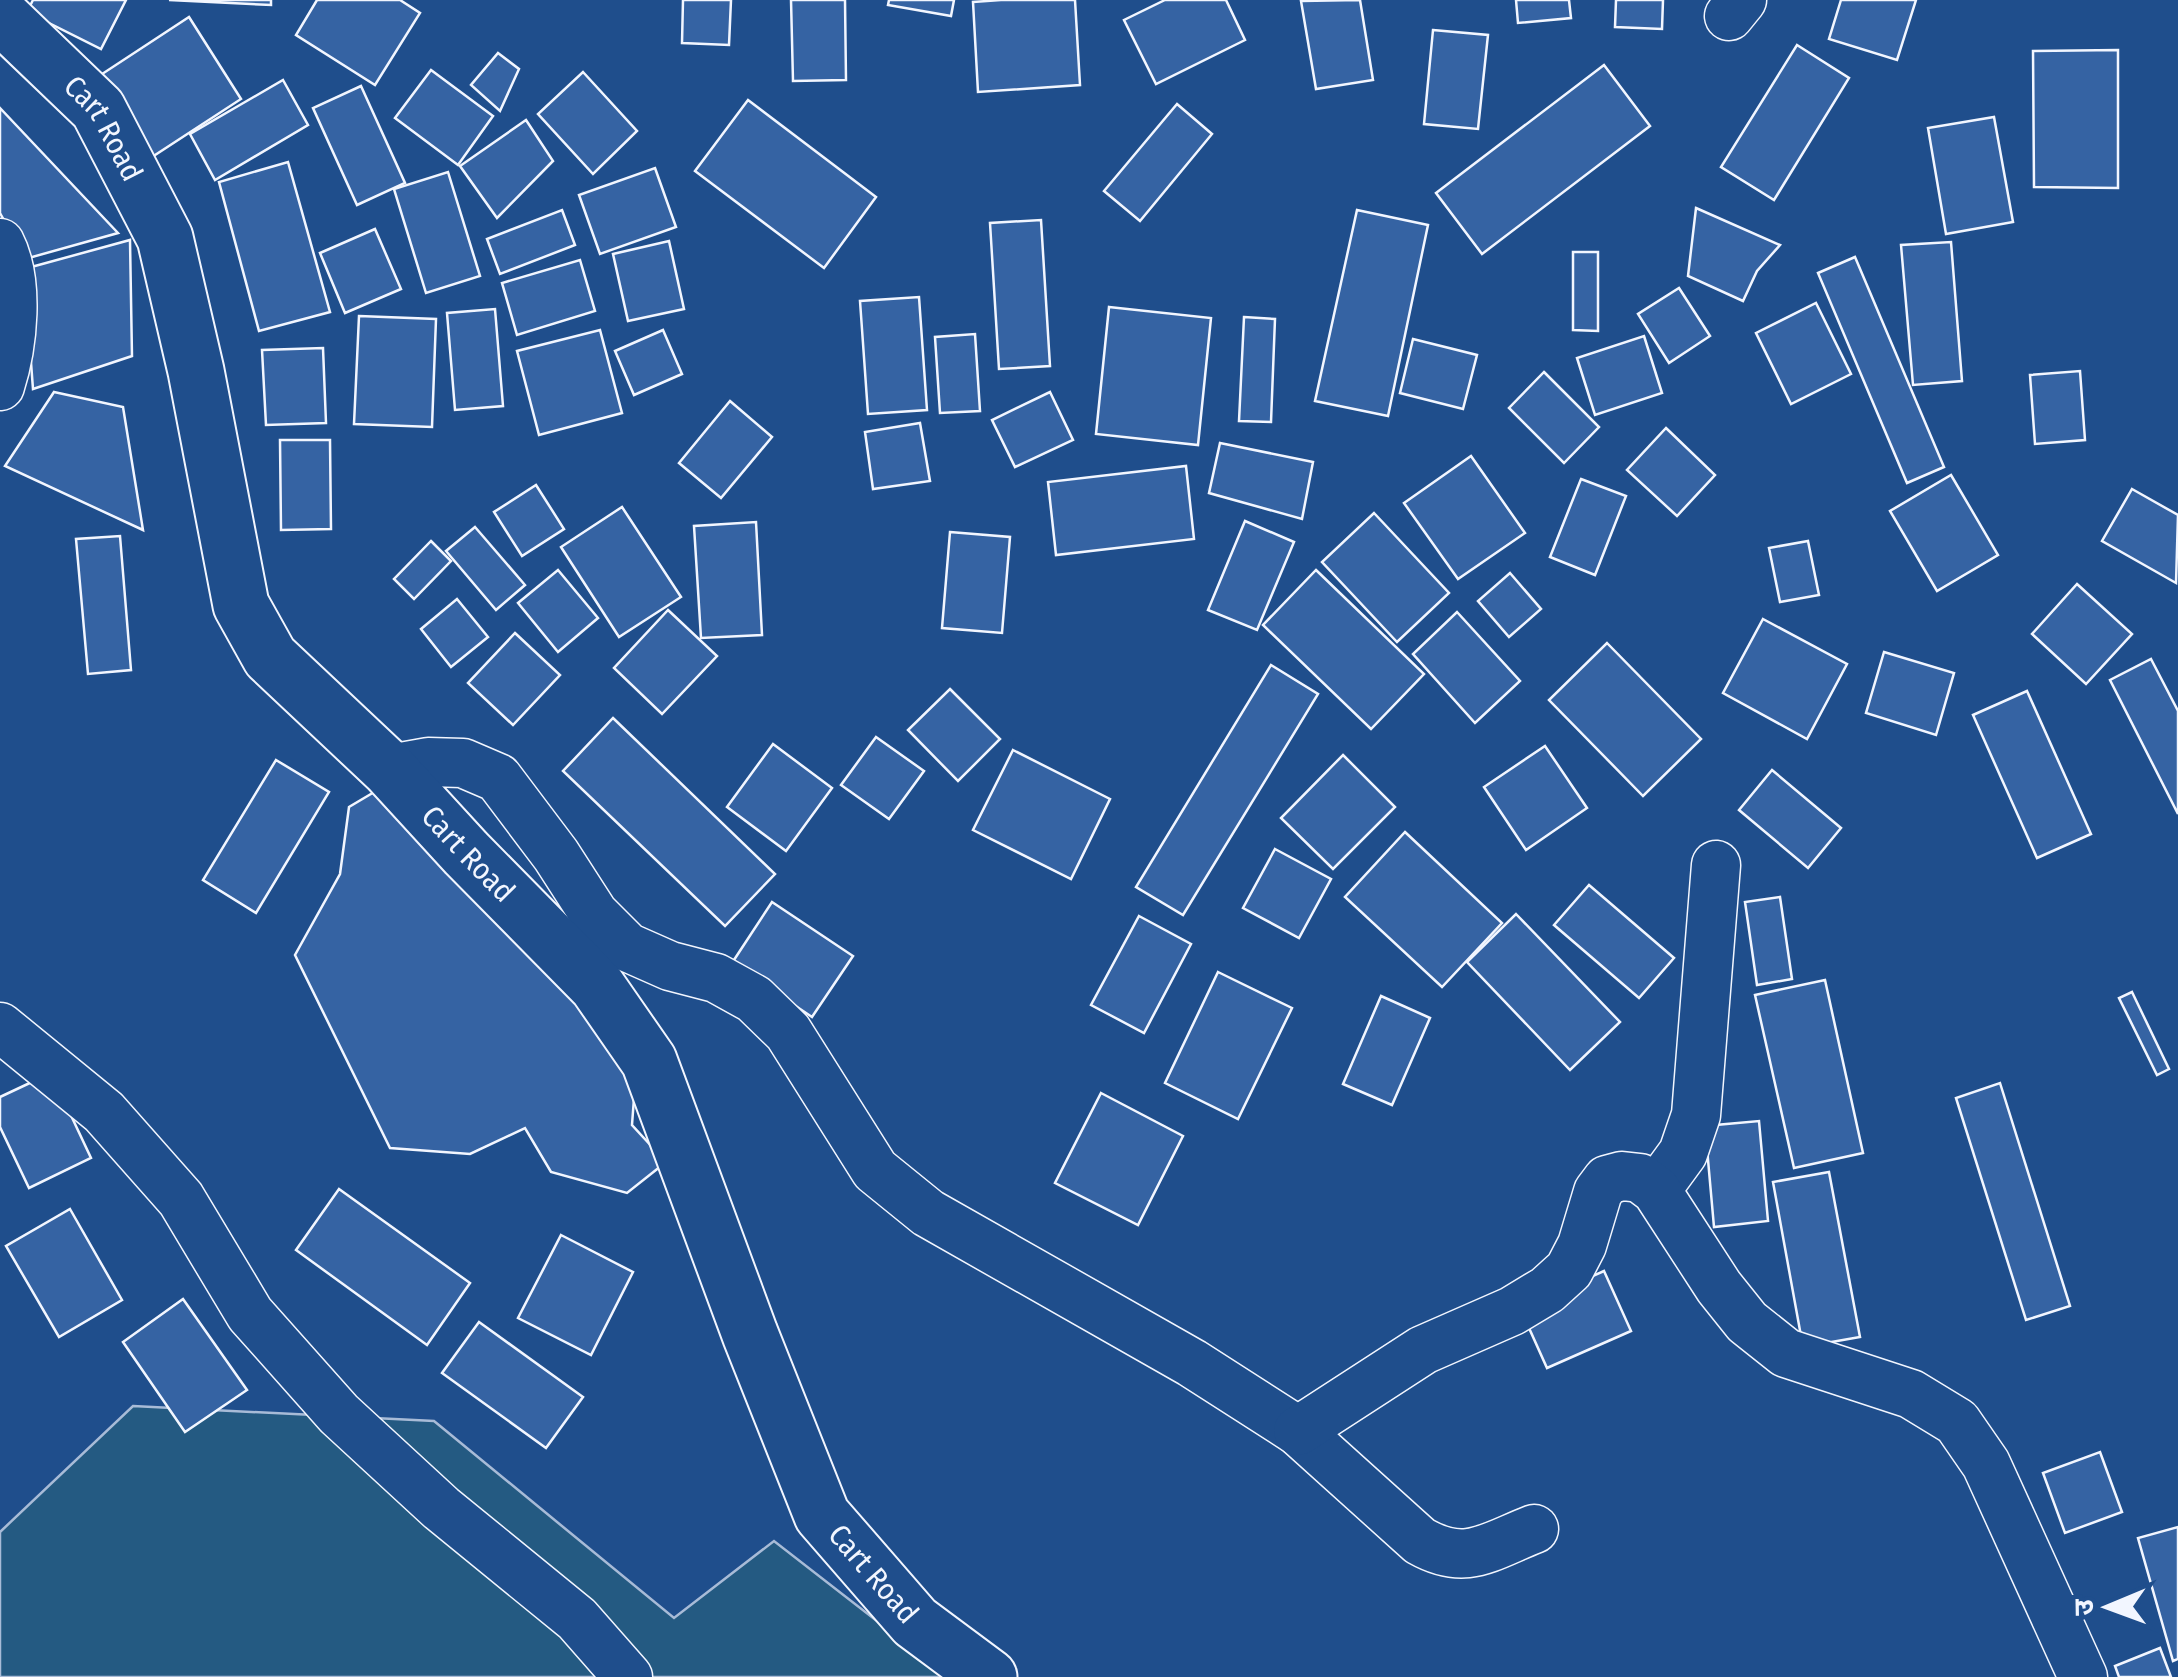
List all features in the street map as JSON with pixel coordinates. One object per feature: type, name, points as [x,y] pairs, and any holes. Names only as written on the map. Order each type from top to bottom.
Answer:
[{"type":"main road","name":"Cart Road","points":[[0,15],[98,110],[165,238],[196,371],[241,604],[270,657],[389,769],[597,986],[649,1061],[822,1515],[915,1622],[990,1677]]},
{"type":"street","points":[[0,243],[10,261],[11,352],[0,386]]},
{"type":"street","points":[[389,769],[428,762],[463,763],[498,778],[594,914],[628,947],[670,966],[716,978],[754,998],[788,1032],[875,1170],[928,1213],[1192,1362],[1298,1430],[1420,1541],[1442,1554],[1467,1555],[1534,1529]]},
{"type":"street","points":[[1656,1190],[1683,1153],[1696,1115],[1716,865]]},
{"type":"street","points":[[0,1028],[104,1112],[182,1199],[250,1314],[338,1414],[441,1508],[577,1620],[628,1677]]},
{"type":"street","points":[[1298,1430],[1423,1350],[1512,1311],[1548,1290],[1569,1270],[1582,1244],[1598,1192],[1608,1180],[1622,1176],[1640,1178],[1656,1190],[1747,1322],[1786,1353],[1911,1394],[1957,1422],[1986,1464],[2084,1677]]},
{"type":"shaded area","points":[[133,1406],[434,1421],[674,1618],[774,1541],[949,1677],[0,1677],[0,1532]]},
{"type":"building","points":[[33,0],[126,0],[101,49],[27,12]]},
{"type":"building","points":[[169,0],[271,0],[271,5]]},
{"type":"building","points":[[317,0],[400,0],[420,13],[375,85],[296,35]]},
{"type":"building","points":[[683,0],[731,0],[729,45],[682,43]]},
{"type":"building","points":[[791,0],[845,0],[846,80],[793,81]]},
{"type":"building","points":[[889,0],[954,0],[951,16],[888,5]]},
{"type":"building","points":[[1075,0],[1080,85],[978,92],[973,2]]},
{"type":"building","points":[[1165,0],[1226,0],[1245,40],[1156,84],[1124,20]]},
{"type":"building","points":[[1360,0],[1373,80],[1316,89],[1301,1]]},
{"type":"building","points":[[1516,0],[1569,0],[1571,18],[1518,23]]},
{"type":"building","points":[[1616,0],[1663,0],[1662,29],[1615,27]]},
{"type":"building","points":[[1841,0],[1916,0],[1897,60],[1829,39]]},
{"type":"building","points":[[189,17],[241,99],[152,157],[99,76]]},
{"type":"building","points":[[1433,30],[1488,35],[1478,129],[1424,124]]},
{"type":"building","points":[[1797,45],[1849,78],[1774,200],[1721,167]]},
{"type":"building","points":[[2118,50],[2118,188],[2034,187],[2033,51]]},
{"type":"building","points":[[498,53],[519,69],[500,111],[471,85]]},
{"type":"building","points":[[1604,65],[1650,126],[1482,254],[1436,193]]},
{"type":"building","points":[[431,70],[493,116],[458,165],[395,118]]},
{"type":"building","points":[[583,72],[637,131],[593,174],[538,114]]},
{"type":"building","points":[[283,80],[308,125],[215,180],[190,134]]},
{"type":"building","points":[[361,86],[405,183],[357,205],[313,108]]},
{"type":"building","points":[[748,100],[876,197],[824,268],[695,171]]},
{"type":"building","points":[[1177,104],[1212,134],[1140,221],[1104,191]]},
{"type":"building","points":[[0,108],[118,233],[25,259],[0,213]]},
{"type":"building","points":[[1994,117],[2013,222],[1946,234],[1928,128]]},
{"type":"building","points":[[526,120],[553,161],[497,218],[460,166]]},
{"type":"building","points":[[288,162],[330,312],[259,331],[219,182]]},
{"type":"building","points":[[655,168],[676,227],[600,254],[579,195]]},
{"type":"building","points":[[448,172],[480,276],[426,293],[394,189]]},
{"type":"building","points":[[1696,208],[1780,245],[1757,271],[1743,301],[1688,276]]},
{"type":"building","points":[[562,210],[575,245],[500,274],[487,239]]},
{"type":"building","points":[[1357,210],[1428,225],[1388,416],[1315,401]]},
{"type":"building","points":[[1041,220],[1050,366],[999,369],[990,223]]},
{"type":"building","points":[[375,229],[401,289],[345,313],[320,253]]},
{"type":"building","points":[[130,240],[132,356],[33,389],[24,269]]},
{"type":"building","points":[[669,241],[684,309],[628,321],[613,254]]},
{"type":"building","points":[[1951,242],[1962,381],[1913,385],[1901,245]]},
{"type":"building","points":[[1573,252],[1598,252],[1598,331],[1573,330]]},
{"type":"building","points":[[1855,257],[1944,467],[1907,483],[1818,273]]},
{"type":"building","points":[[580,260],[595,311],[517,335],[502,283]]},
{"type":"building","points":[[1679,288],[1710,336],[1669,363],[1638,314]]},
{"type":"building","points":[[919,297],[927,410],[868,414],[860,301]]},
{"type":"building","points":[[1816,303],[1851,374],[1791,404],[1756,333]]},
{"type":"building","points":[[1109,307],[1211,318],[1198,445],[1096,434]]},
{"type":"building","points":[[495,309],[503,406],[455,410],[447,313]]},
{"type":"building","points":[[359,316],[436,319],[432,427],[354,424]]},
{"type":"building","points":[[1244,317],[1275,319],[1271,422],[1239,421]]},
{"type":"building","points":[[600,330],[622,413],[539,435],[517,351]]},
{"type":"building","points":[[663,330],[682,374],[634,395],[615,351]]},
{"type":"building","points":[[975,334],[980,411],[940,413],[935,337]]},
{"type":"building","points":[[1644,336],[1662,393],[1595,415],[1577,358]]},
{"type":"building","points":[[1413,339],[1477,355],[1463,409],[1400,393]]},
{"type":"building","points":[[323,348],[326,423],[266,425],[262,350]]},
{"type":"building","points":[[2080,371],[2085,440],[2035,444],[2030,375]]},
{"type":"building","points":[[1544,372],[1599,427],[1564,463],[1509,408]]},
{"type":"building","points":[[54,392],[123,407],[143,530],[5,466]]},
{"type":"building","points":[[1050,392],[1073,440],[1015,467],[992,420]]},
{"type":"building","points":[[730,401],[772,437],[721,498],[679,463]]},
{"type":"building","points":[[920,423],[930,481],[873,489],[865,432]]},
{"type":"building","points":[[1666,428],[1715,475],[1677,516],[1627,470]]},
{"type":"building","points":[[280,440],[330,440],[331,529],[281,530]]},
{"type":"building","points":[[1220,443],[1313,462],[1302,519],[1209,493]]},
{"type":"building","points":[[1471,456],[1525,533],[1458,579],[1404,503]]},
{"type":"building","points":[[1186,466],[1194,539],[1056,555],[1048,482]]},
{"type":"building","points":[[1951,475],[1998,555],[1937,591],[1890,511]]},
{"type":"building","points":[[1581,479],[1626,496],[1595,575],[1550,557]]},
{"type":"building","points":[[536,485],[564,529],[522,556],[494,512]]},
{"type":"building","points":[[2132,489],[2178,515],[2176,583],[2102,541]]},
{"type":"building","points":[[622,507],[681,597],[619,637],[561,547]]},
{"type":"building","points":[[1374,513],[1449,593],[1397,642],[1322,562]]},
{"type":"building","points":[[1245,521],[1294,542],[1257,630],[1208,610]]},
{"type":"building","points":[[756,522],[762,635],[701,638],[694,526]]},
{"type":"building","points":[[475,527],[525,585],[496,610],[446,551]]},
{"type":"building","points":[[950,532],[1010,537],[1002,633],[942,628]]},
{"type":"building","points":[[120,536],[131,670],[88,674],[76,539]]},
{"type":"building","points":[[431,541],[451,561],[414,599],[394,579]]},
{"type":"building","points":[[1808,541],[1819,595],[1780,602],[1769,548]]},
{"type":"building","points":[[558,570],[598,618],[558,652],[518,603]]},
{"type":"building","points":[[1316,570],[1424,674],[1371,729],[1263,625]]},
{"type":"building","points":[[1510,573],[1541,609],[1509,637],[1478,601]]},
{"type":"building","points":[[2077,584],[2132,634],[2086,684],[2032,634]]},
{"type":"building","points":[[457,599],[488,637],[451,667],[421,629]]},
{"type":"building","points":[[668,610],[717,656],[662,714],[614,668]]},
{"type":"building","points":[[1457,612],[1520,681],[1475,723],[1413,654]]},
{"type":"building","points":[[1763,619],[1847,664],[1807,739],[1723,693]]},
{"type":"building","points":[[515,633],[560,675],[513,725],[468,683]]},
{"type":"building","points":[[1607,643],[1701,739],[1643,796],[1549,700]]},
{"type":"building","points":[[1884,652],[1954,673],[1936,735],[1866,713]]},
{"type":"building","points":[[2151,659],[2178,711],[2178,814],[2110,680]]},
{"type":"building","points":[[1271,665],[1318,694],[1183,915],[1136,887]]},
{"type":"building","points":[[950,689],[1000,739],[958,781],[908,730]]},
{"type":"building","points":[[2027,691],[2091,834],[2037,858],[1973,715]]},
{"type":"building","points":[[613,718],[775,874],[725,926],[563,771]]},
{"type":"building","points":[[876,737],[924,771],[889,819],[841,785]]},
{"type":"building","points":[[773,744],[832,788],[786,851],[727,807]]},
{"type":"building","points":[[1545,746],[1587,808],[1526,850],[1484,787]]},
{"type":"building","points":[[1013,750],[1110,799],[1071,879],[973,830]]},
{"type":"building","points":[[1343,755],[1395,807],[1333,869],[1281,818]]},
{"type":"building","points":[[276,760],[329,792],[256,913],[203,880]]},
{"type":"building","points":[[1772,770],[1841,828],[1808,868],[1739,810]]},
{"type":"building","points":[[381,788],[637,1058],[632,1125],[666,1162],[627,1193],[551,1172],[525,1128],[470,1154],[390,1148],[295,955],[340,874],[349,807]]},
{"type":"building","points":[[1405,832],[1502,923],[1442,987],[1345,897]]},
{"type":"building","points":[[1275,849],[1331,879],[1299,938],[1243,908]]},
{"type":"building","points":[[1589,885],[1674,958],[1639,998],[1554,925]]},
{"type":"building","points":[[1780,897],[1792,979],[1757,985],[1745,902]]},
{"type":"building","points":[[772,902],[853,956],[812,1017],[732,963]]},
{"type":"building","points":[[1516,914],[1620,1022],[1570,1070],[1467,962]]},
{"type":"building","points":[[1139,916],[1191,944],[1144,1033],[1091,1005]]},
{"type":"building","points":[[1218,972],[1292,1008],[1238,1119],[1165,1083]]},
{"type":"building","points":[[1825,980],[1863,1153],[1794,1168],[1755,995]]},
{"type":"building","points":[[2132,992],[2169,1069],[2157,1075],[2119,998]]},
{"type":"building","points":[[1381,996],[1430,1018],[1392,1105],[1343,1084]]},
{"type":"building","points":[[51,1073],[91,1158],[29,1188],[0,1127],[0,1097]]},
{"type":"building","points":[[2000,1083],[2070,1306],[2026,1320],[1956,1098]]},
{"type":"building","points":[[1101,1093],[1183,1136],[1138,1225],[1055,1183]]},
{"type":"building","points":[[1759,1121],[1768,1221],[1714,1227],[1705,1126]]},
{"type":"building","points":[[1829,1172],[1860,1337],[1803,1347],[1773,1182]]},
{"type":"building","points":[[339,1189],[470,1283],[427,1345],[296,1250]]},
{"type":"building","points":[[70,1209],[122,1300],[59,1337],[6,1246]]},
{"type":"building","points":[[561,1235],[633,1272],[591,1355],[518,1318]]},
{"type":"building","points":[[1604,1271],[1631,1331],[1547,1368],[1520,1308]]},
{"type":"building","points":[[183,1299],[247,1390],[185,1432],[123,1342]]},
{"type":"building","points":[[479,1322],[583,1397],[546,1448],[442,1373]]},
{"type":"building","points":[[2100,1452],[2122,1512],[2065,1533],[2043,1473]]},
{"type":"building","points":[[2178,1527],[2178,1659],[2173,1661],[2138,1538]]},
{"type":"building","points":[[2160,1648],[2171,1677],[2119,1677],[2115,1666]]}]
